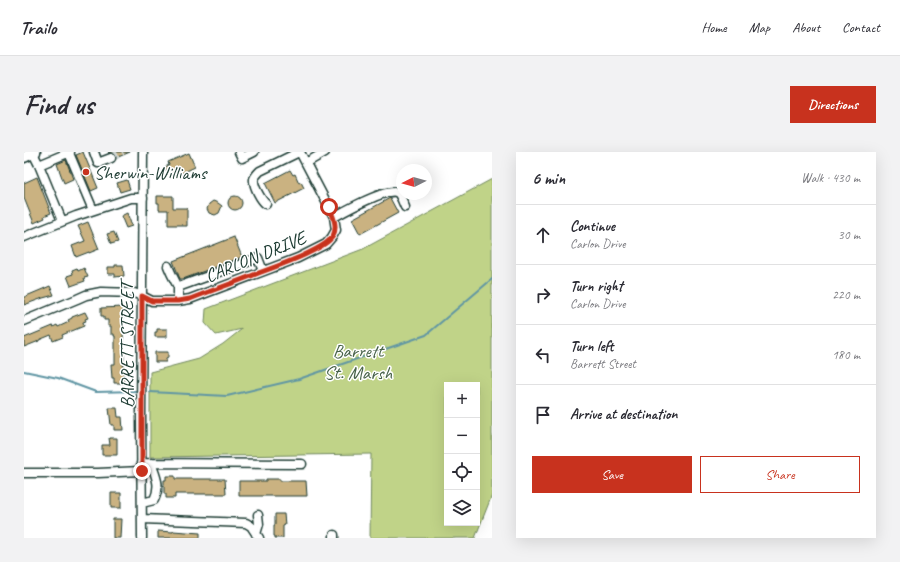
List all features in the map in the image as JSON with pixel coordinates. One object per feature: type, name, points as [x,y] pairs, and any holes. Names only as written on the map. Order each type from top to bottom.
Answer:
[{"type":"street","name":"BARRETT STREET","points":[[142,538],[143,152]]},
{"type":"street","points":[[239,152],[242,158],[254,152]]},
{"type":"street","points":[[266,204],[262,200],[256,187],[254,180],[256,176],[260,171],[300,152],[334,218],[365,201],[395,192],[398,194],[405,207]]},
{"type":"street","points":[[306,163],[325,152]]},
{"type":"street","points":[[39,165],[65,153],[93,210]]},
{"type":"street","points":[[31,154],[39,165],[62,221]]},
{"type":"street","points":[[96,158],[110,156]]},
{"type":"street","points":[[24,236],[93,210],[131,198],[143,198]]},
{"type":"street","name":"CARLON DRIVE","points":[[24,321],[93,293],[134,293],[152,301],[178,301],[190,299],[298,258],[326,244],[336,230],[334,218]]},
{"type":"street","points":[[178,287],[258,258],[263,271]]},
{"type":"street","points":[[168,266],[178,287],[178,301]]},
{"type":"street","points":[[142,503],[154,500],[158,493],[158,485],[151,463]]},
{"type":"street","points":[[24,473],[98,473],[141,467],[151,463],[302,464]]},
{"type":"street","points":[[258,515],[258,536]]},
{"type":"street","points":[[142,519],[248,523],[252,526],[258,536]]},
{"type":"green space","name":"Barrett St. Marsh","points":[[492,179],[492,495],[480,525],[480,382],[444,382],[444,526],[480,526],[475,538],[370,538],[371,454],[150,457],[150,372],[199,359],[223,344],[242,329],[216,335],[205,323],[206,309],[363,249]]},
{"type":"building","name":"Sherwin-Williams","points":[[83,152],[98,188],[91,191],[76,155]]},
{"type":"building","points":[[108,152],[130,152],[116,158],[114,154]]},
{"type":"building","points":[[189,153],[195,167],[174,177],[170,169],[166,171],[165,167],[169,165],[168,162]]},
{"type":"building","points":[[66,160],[73,179],[64,183],[57,164]]},
{"type":"building","points":[[290,170],[293,175],[295,174],[299,183],[301,182],[304,188],[275,203],[265,183]]},
{"type":"building","points":[[37,177],[51,213],[44,216],[45,218],[34,223],[24,198],[24,183]]},
{"type":"building","points":[[127,180],[130,189],[120,192],[117,183]]},
{"type":"building","points":[[157,196],[173,196],[173,208],[187,208],[187,226],[168,225],[168,210],[159,210]]},
{"type":"building","points":[[235,196],[240,198],[242,203],[240,208],[235,210],[230,208],[228,203],[230,198]]},
{"type":"building","points":[[390,198],[398,213],[360,234],[352,219]]},
{"type":"building","points":[[213,201],[222,206],[219,213],[215,215],[209,213],[207,209],[209,204]]},
{"type":"building","points":[[127,213],[132,226],[126,228],[121,216]]},
{"type":"building","points":[[88,222],[99,249],[76,257],[72,246],[85,241],[78,226]]},
{"type":"building","points":[[114,232],[118,242],[111,244],[107,234]]},
{"type":"building","points":[[234,237],[242,257],[180,279],[173,261]]},
{"type":"building","points":[[115,265],[123,265],[124,276],[115,277],[115,274],[108,274],[108,267],[115,267]]},
{"type":"building","points":[[77,268],[78,271],[84,268],[88,277],[84,278],[85,281],[71,286],[67,276],[73,274],[72,270]]},
{"type":"building","points":[[50,286],[54,295],[24,305],[24,297]]},
{"type":"building","points":[[123,307],[124,383],[114,383],[111,364],[115,364],[115,336],[114,334],[111,334],[111,326],[108,326],[108,320],[104,320],[104,316],[101,316],[101,308]]},
{"type":"building","points":[[85,312],[88,318],[83,322],[84,326],[62,335],[63,337],[53,341],[51,335],[24,347],[24,338],[53,326],[57,325],[58,327],[69,322],[68,320],[72,317]]},
{"type":"building","points":[[157,329],[167,329],[167,337],[155,337],[155,332],[157,332]]},
{"type":"building","points":[[155,352],[168,352],[166,362],[155,362]]},
{"type":"building","points":[[109,408],[117,408],[118,417],[122,417],[123,430],[114,430],[114,425],[111,425]]},
{"type":"building","points":[[109,438],[117,438],[117,455],[102,455],[102,445],[110,445]]},
{"type":"building","points":[[166,476],[175,476],[175,479],[225,479],[226,494],[175,494],[175,498],[166,498],[166,494],[164,494],[164,480],[166,480]]},
{"type":"building","points":[[266,479],[280,479],[280,481],[306,481],[307,496],[239,496],[239,481],[266,481]]},
{"type":"building","points":[[111,493],[121,493],[121,508],[111,508]]},
{"type":"building","points":[[275,514],[284,514],[285,525],[283,526],[283,538],[275,538],[274,536]]},
{"type":"building","points":[[113,519],[121,519],[120,538],[113,538]]},
{"type":"building","points":[[158,531],[200,533],[200,538],[158,538]]},
{"type":"waterway","points":[[150,392],[227,396],[299,379],[426,335],[492,279]]},
{"type":"waterway","points":[[24,371],[58,378],[96,392],[136,391]]},
{"type":"tunnel","points":[[111,158],[123,152]]},
{"type":"place","name":"Sherwin-Williams","points":[[86,172]]},
{"type":"route","points":[[142,471],[142,296],[152,301],[178,301],[190,299],[298,258],[326,244],[332,237],[336,230],[334,218],[329,207]]}]
